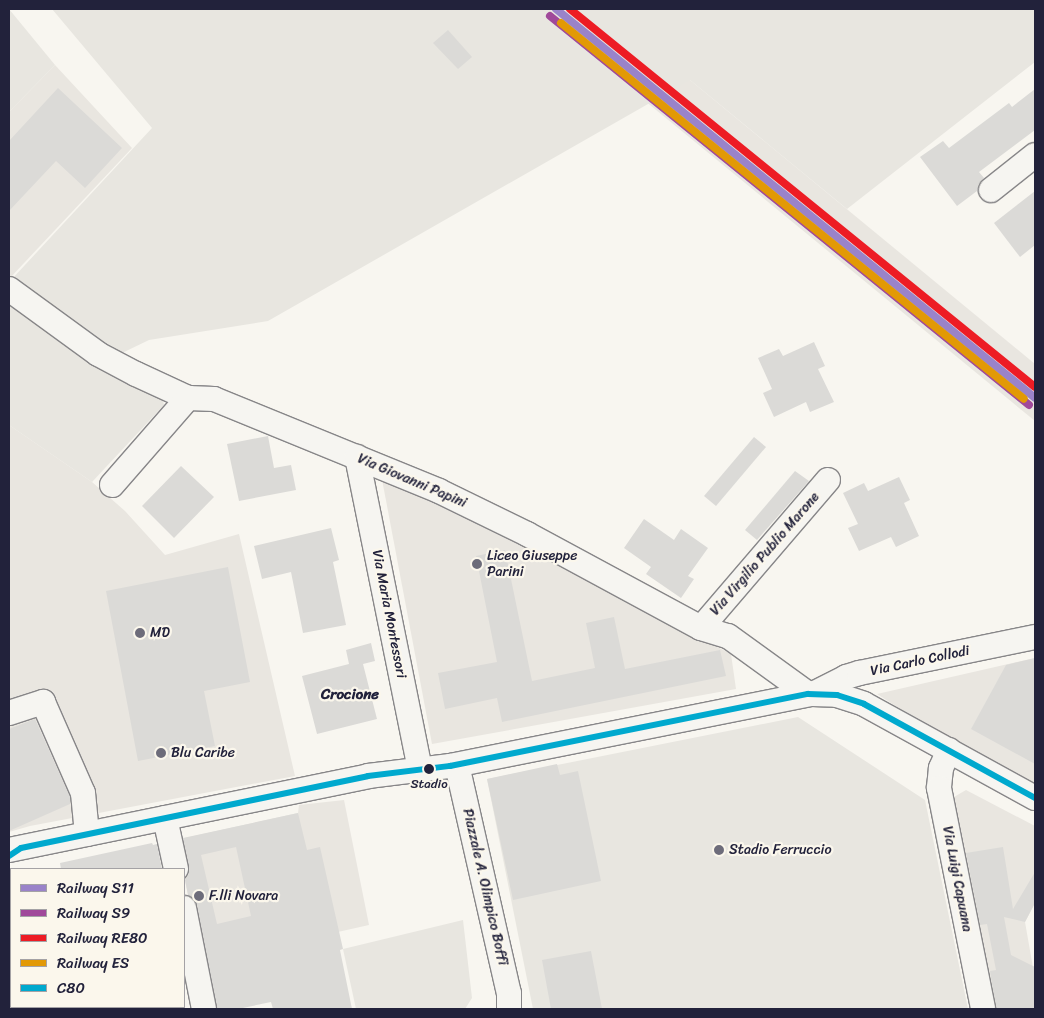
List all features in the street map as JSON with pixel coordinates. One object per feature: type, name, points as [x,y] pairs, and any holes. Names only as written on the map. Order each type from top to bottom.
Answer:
[{"type":"street","points":[[991,190],[1035,155]]},
{"type":"street","name":"Via Giovanni Papini","points":[[9,289],[98,354],[188,398],[214,399],[418,481],[505,522],[701,628],[728,636],[808,694]]},
{"type":"street","points":[[112,485],[188,398]]},
{"type":"street","name":"Via Maria Montessori","points":[[357,458],[420,770]]},
{"type":"street","name":"Via Virgilio Publio Marone","points":[[701,628],[828,480]]},
{"type":"street","name":"Via Carlo Collodi","points":[[808,694],[822,691],[840,680],[859,673],[1035,637]]},
{"type":"street","points":[[13,851],[368,776],[457,765],[808,694],[837,694],[851,698],[1035,798]]},
{"type":"street","points":[[9,713],[43,702],[83,793],[87,834]]},
{"type":"street","name":"Via Luigi Capuana","points":[[948,750],[940,768],[939,788],[983,1009]]},
{"type":"street","name":"Piazzale A. Olimpico Boffi","points":[[457,765],[509,993],[509,1009]]},
{"type":"street","points":[[165,818],[176,868]]},
{"type":"street","points":[[185,913],[204,1009]]},
{"type":"shaded area","points":[[9,9],[55,65],[9,112]]},
{"type":"shaded area","points":[[52,9],[1035,9],[1035,62],[847,209],[690,80],[268,321],[149,340],[120,354],[12,279],[152,128]]},
{"type":"shaded area","points":[[533,9],[690,80],[1035,364],[1035,421]]},
{"type":"shaded area","points":[[55,65],[132,148],[10,278],[9,112]]},
{"type":"shaded area","points":[[9,300],[161,393],[164,405],[92,482],[9,425]]},
{"type":"shaded area","points":[[9,425],[92,482],[125,511],[165,555],[239,534],[295,776],[30,826],[9,832]]},
{"type":"shaded area","name":"Liceo Giuseppe Parini","points":[[381,474],[731,654],[736,689],[432,744]]},
{"type":"shaded area","points":[[1035,658],[1035,790],[961,748],[877,694]]},
{"type":"shaded area","name":"Stadio Ferruccio","points":[[798,717],[925,800],[968,1009],[533,1009],[487,779]]},
{"type":"shaded area","points":[[966,790],[1035,826],[1035,903],[1025,922],[1035,979],[1035,1009],[992,1009],[954,797]]},
{"type":"shaded area","points":[[344,800],[369,925],[203,962],[185,881],[185,868],[182,868],[176,840],[298,813],[299,805]]},
{"type":"shaded area","points":[[10,876],[10,946],[9,944]]},
{"type":"shaded area","points":[[463,920],[472,998],[465,1009],[356,1009],[343,949]]},
{"type":"building","points":[[448,30],[472,57],[458,69],[433,43]]},
{"type":"building","points":[[58,88],[122,148],[85,188],[56,161],[9,211],[9,141]]},
{"type":"building","points":[[1035,89],[1035,130],[979,172],[984,178],[978,185],[977,191],[957,206],[920,157],[943,141],[949,148],[1009,103],[1012,107]]},
{"type":"building","points":[[1035,191],[1035,245],[1020,257],[994,223]]},
{"type":"building","points":[[814,342],[825,366],[818,369],[834,402],[810,412],[806,402],[774,417],[763,393],[772,389],[758,358],[779,349],[783,356]]},
{"type":"building","points":[[268,436],[274,468],[291,465],[296,490],[239,501],[227,444]]},
{"type":"building","points":[[754,437],[766,447],[716,506],[704,496]]},
{"type":"building","points":[[181,466],[214,497],[174,538],[142,506]]},
{"type":"building","points":[[795,471],[809,481],[757,540],[745,530]]},
{"type":"building","points":[[899,477],[910,500],[904,503],[919,536],[896,547],[891,537],[859,551],[848,528],[858,524],[843,493],[864,483],[868,491]]},
{"type":"building","points":[[644,519],[674,540],[681,529],[708,548],[688,576],[694,579],[681,598],[646,574],[651,567],[624,548]]},
{"type":"building","points":[[331,528],[339,560],[333,562],[346,625],[303,633],[291,572],[262,579],[254,546]]},
{"type":"building","points":[[505,550],[532,681],[595,668],[586,623],[614,617],[625,669],[720,650],[726,676],[502,722],[497,698],[445,709],[438,673],[497,662],[476,556]]},
{"type":"building","points":[[228,567],[250,682],[204,691],[215,746],[138,761],[106,591]]},
{"type":"building","points":[[371,643],[375,661],[363,664],[377,719],[317,734],[302,676],[349,664],[346,650]]},
{"type":"building","points":[[1035,658],[1035,764],[971,729],[1006,665]]},
{"type":"building","points":[[35,719],[70,797],[70,804],[9,831],[9,729]]},
{"type":"building","points":[[557,764],[560,775],[578,771],[601,881],[513,900],[487,779]]},
{"type":"building","points":[[298,813],[307,850],[320,847],[343,949],[340,950],[352,1009],[273,1009],[271,1002],[238,1009],[217,1009],[197,905],[194,899],[188,895],[185,880],[189,874],[189,867],[183,838]],"holes":[[[236,847],[251,916],[217,924],[201,855]]]},
{"type":"building","points":[[152,843],[153,845],[157,844],[162,868],[61,868],[60,863]]},
{"type":"building","points":[[1003,847],[1013,909],[1035,872],[1035,903],[1025,922],[1004,917],[1011,955],[1035,967],[1035,1009],[996,1009],[990,971],[996,970],[987,924],[980,925],[966,853]]},
{"type":"building","points":[[591,951],[602,1009],[551,1009],[542,960]]},
{"type":"rail line","name":"S11","points":[[556,9],[1035,398]]},
{"type":"rail line","name":"RE80","points":[[570,9],[1035,387]]},
{"type":"rail line","name":"S9","points":[[550,16],[1029,405]]},
{"type":"rail line","name":"ES","points":[[561,23],[1024,399]]},
{"type":"transit line","name":"C80","points":[[9,856],[21,848],[368,776],[450,766],[808,694],[837,695],[864,704],[1035,798]]},
{"type":"place","name":"Liceo Giuseppe Parini","points":[[477,564]]},
{"type":"place","name":"MD","points":[[140,633]]},
{"type":"place","name":"Blu Caribe","points":[[161,753]]},
{"type":"place","name":"Stadio","points":[[429,769]]},
{"type":"place","name":"Stadio Ferruccio","points":[[719,850]]},
{"type":"place","name":"F.lli Novara","points":[[199,896]]},
{"type":"district","name":"Crocione","points":[[350,695]]}]
